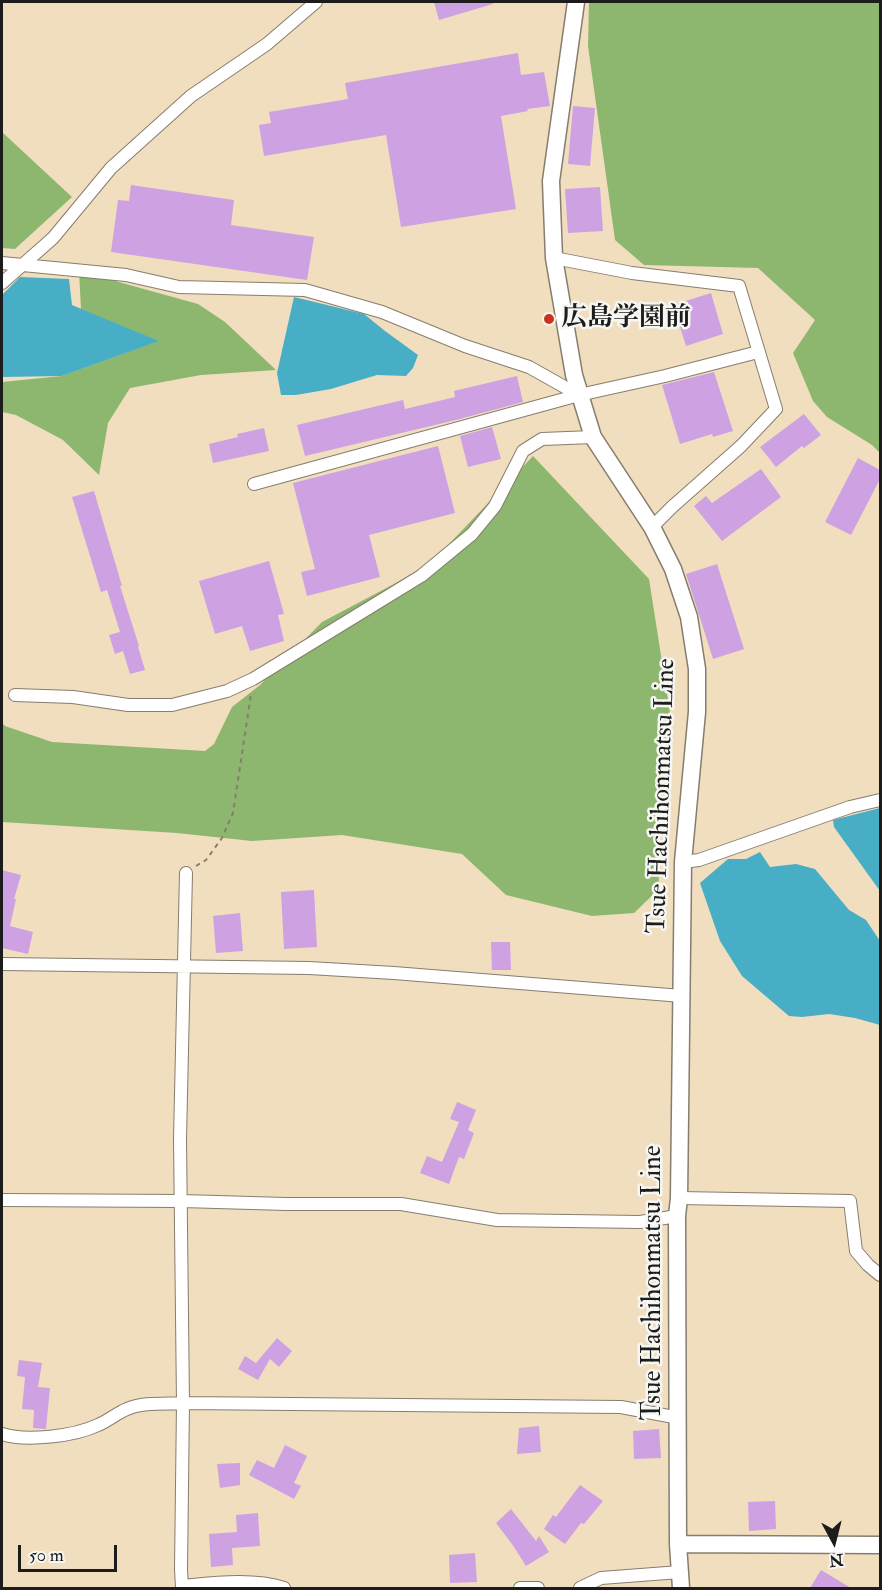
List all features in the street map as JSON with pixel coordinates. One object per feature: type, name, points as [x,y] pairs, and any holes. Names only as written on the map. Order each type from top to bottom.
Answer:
[{"type":"main road","name":"Tsue Hachihonmatsu Line","points":[[576,2],[551,181],[554,258],[573,375],[593,437],[651,528],[673,569],[689,617],[697,669],[697,711],[683,862],[677,1216],[680,1580]]},
{"type":"main road","points":[[678,1544],[880,1545]]},
{"type":"street","points":[[2,283],[53,238],[111,168],[127,153],[191,96],[267,44],[316,2]]},
{"type":"street","points":[[554,258],[632,273],[739,286],[776,409],[741,446],[651,528]]},
{"type":"street","points":[[2,263],[126,275],[179,287],[304,290],[382,312],[465,346],[529,368],[579,395]]},
{"type":"street","points":[[254,484],[579,395],[758,352]]},
{"type":"street","points":[[15,695],[72,697],[128,705],[171,705],[227,691],[253,680],[422,576],[472,534],[495,506],[523,451],[542,439],[593,437]]},
{"type":"street","points":[[683,862],[699,860],[850,807],[880,800]]},
{"type":"street","points":[[186,873],[180,1139],[183,1403],[182,1587],[230,1582],[284,1588]]},
{"type":"street","points":[[2,964],[184,966],[394,973],[682,996]]},
{"type":"street","points":[[679,1198],[850,1200],[856,1251],[880,1275]]},
{"type":"street","points":[[2,1200],[400,1204],[497,1220],[640,1222],[677,1216]]},
{"type":"street","points":[[2,1434],[13,1438],[44,1438],[97,1426],[128,1409],[148,1405],[183,1403],[621,1407],[679,1418]]},
{"type":"street","points":[[580,1588],[601,1578],[680,1580]]},
{"type":"street","points":[[520,1588],[538,1588]]},
{"type":"path","points":[[186,873],[206,860],[222,838],[233,813],[253,680]]},
{"type":"green space","points":[[589,2],[880,2],[880,453],[872,445],[827,417],[813,401],[793,353],[815,320],[758,268],[644,265],[615,240],[588,46]]},
{"type":"green space","points":[[2,132],[72,197],[15,249],[2,248]]},
{"type":"green space","points":[[79,271],[198,304],[225,322],[276,370],[201,375],[130,388],[108,423],[99,475],[63,440],[16,415],[2,412],[2,382],[62,376],[158,341],[81,309]]},
{"type":"green space","points":[[533,456],[649,579],[671,719],[658,799],[659,889],[634,913],[592,916],[506,895],[462,854],[342,835],[252,841],[177,833],[2,822],[2,723],[52,742],[205,751],[214,744],[232,707],[260,685],[322,622],[428,566]]},
{"type":"water","points":[[20,277],[69,279],[72,305],[159,341],[62,376],[2,377],[2,295]]},
{"type":"water","points":[[294,297],[364,314],[418,355],[413,368],[406,376],[377,375],[331,389],[281,395],[277,373]]},
{"type":"water","points":[[880,808],[880,891],[834,827],[833,820]]},
{"type":"water","points":[[760,852],[770,867],[796,864],[815,869],[849,910],[866,920],[880,941],[880,1025],[829,1014],[789,1016],[742,976],[720,941],[700,883],[728,859],[746,859]]},
{"type":"building","points":[[434,2],[492,2],[493,4],[439,20]]},
{"type":"building","points":[[518,53],[521,75],[544,72],[550,106],[501,116],[516,209],[401,227],[386,135],[264,156],[259,125],[271,123],[269,112],[348,99],[345,83]]},
{"type":"building","points":[[573,106],[595,108],[590,166],[568,164]]},
{"type":"building","points":[[131,185],[234,200],[231,225],[314,237],[307,280],[111,252],[118,200],[129,201]]},
{"type":"building","points":[[600,187],[603,231],[568,233],[565,189]]},
{"type":"building","points":[[711,293],[723,334],[686,346],[673,305]]},
{"type":"building","points":[[714,372],[733,431],[713,437],[712,434],[680,444],[662,385]]},
{"type":"building","points":[[517,376],[523,402],[305,456],[297,425],[403,400],[405,409],[455,397],[454,391]]},
{"type":"building","points":[[804,414],[821,435],[804,448],[802,446],[776,467],[760,447]]},
{"type":"building","points":[[492,427],[501,459],[468,467],[460,436]]},
{"type":"building","points":[[264,428],[269,451],[213,463],[209,444]]},
{"type":"building","points":[[438,446],[455,513],[369,535],[380,577],[307,596],[301,572],[315,569],[293,483]]},
{"type":"building","points":[[858,458],[880,470],[880,479],[851,535],[825,522]]},
{"type":"building","points":[[761,469],[781,497],[722,541],[694,506],[706,496],[712,503]]},
{"type":"building","points":[[94,491],[145,670],[130,674],[123,651],[115,654],[109,635],[120,632],[107,590],[101,592],[72,497]]},
{"type":"building","points":[[269,561],[284,614],[278,615],[284,641],[250,651],[242,626],[215,634],[199,581]]},
{"type":"building","points":[[717,564],[744,649],[713,659],[686,574]]},
{"type":"building","points":[[2,870],[21,875],[10,926],[33,932],[28,954],[2,948]]},
{"type":"building","points":[[314,890],[317,947],[284,949],[281,892]]},
{"type":"building","points":[[240,913],[243,951],[216,953],[213,916]]},
{"type":"building","points":[[491,942],[510,942],[511,970],[492,970]]},
{"type":"building","points":[[457,1102],[476,1110],[468,1130],[474,1133],[464,1159],[459,1157],[449,1184],[420,1173],[427,1156],[442,1162],[459,1122],[450,1119]]},
{"type":"building","points":[[277,1338],[292,1351],[279,1367],[270,1359],[258,1380],[238,1369],[245,1356],[256,1363]]},
{"type":"building","points":[[19,1360],[42,1363],[38,1387],[50,1388],[46,1429],[33,1428],[34,1410],[22,1409],[25,1377],[17,1376]]},
{"type":"building","points":[[539,1426],[541,1452],[517,1454],[519,1428]]},
{"type":"building","points":[[659,1429],[661,1458],[634,1459],[633,1431]]},
{"type":"building","points":[[285,1445],[307,1456],[294,1483],[301,1486],[294,1499],[249,1475],[257,1460],[274,1468]]},
{"type":"building","points":[[240,1463],[240,1485],[220,1488],[217,1464]]},
{"type":"building","points":[[580,1485],[603,1501],[584,1524],[581,1523],[565,1544],[544,1529],[553,1515],[556,1517]]},
{"type":"building","points":[[775,1501],[776,1529],[749,1531],[748,1502]]},
{"type":"building","points":[[511,1509],[536,1541],[539,1536],[549,1552],[526,1566],[496,1523]]},
{"type":"building","points":[[258,1513],[260,1546],[232,1548],[233,1565],[211,1567],[209,1534],[237,1532],[236,1515]]},
{"type":"building","points":[[475,1553],[477,1582],[450,1583],[449,1555]]},
{"type":"building","points":[[821,1570],[851,1588],[810,1588]]},
{"type":"place","name":"広島学園前","points":[[549,319]]}]
